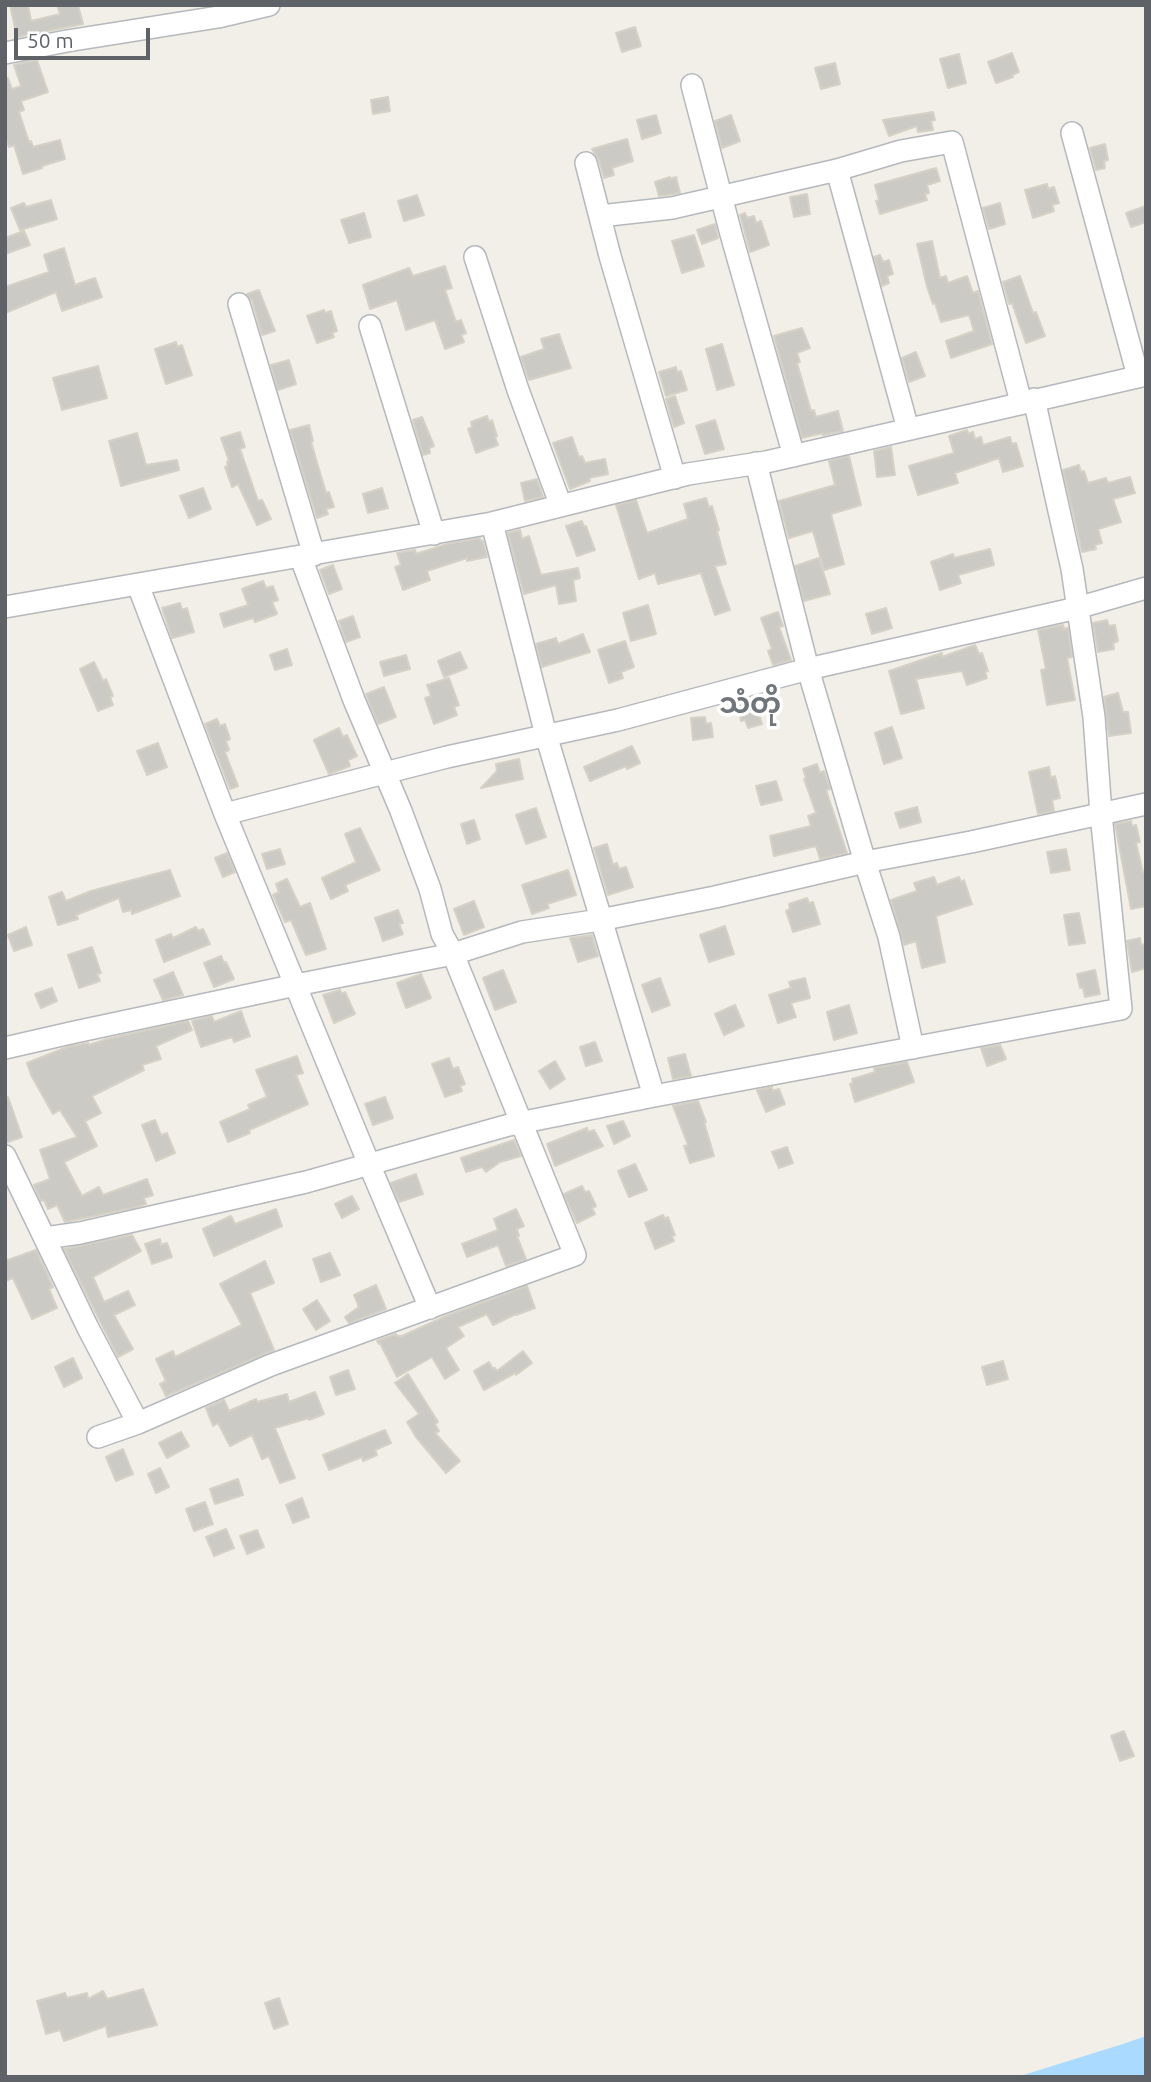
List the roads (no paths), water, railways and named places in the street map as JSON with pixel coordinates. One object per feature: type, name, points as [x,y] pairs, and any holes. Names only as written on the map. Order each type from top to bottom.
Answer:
[{"type":"street","points":[[5,53],[67,40],[218,17],[269,5]]},
{"type":"street","points":[[692,85],[794,456]]},
{"type":"street","points":[[5,607],[492,523],[675,478],[794,456],[1142,375],[1072,133]]},
{"type":"street","points":[[45,1238],[94,1230],[306,1182],[522,1122],[1121,1009],[1094,717],[1072,569],[1028,401],[953,142],[901,151],[836,170],[673,208],[600,216]]},
{"type":"street","points":[[586,163],[649,394],[675,478]]},
{"type":"street","points":[[836,170],[908,429]]},
{"type":"street","points":[[475,257],[518,390],[561,506]]},
{"type":"street","points":[[98,1437],[138,1423],[271,1365],[575,1255],[453,954],[442,934],[430,889],[354,700],[307,557],[239,304]]},
{"type":"street","points":[[370,326],[434,534]]},
{"type":"street","points":[[757,463],[808,669],[889,937],[913,1048]]},
{"type":"street","points":[[492,523],[546,736],[654,1096]]},
{"type":"street","points":[[138,585],[225,814],[430,1308]]},
{"type":"street","points":[[225,814],[384,772],[618,720],[808,669],[1077,608],[1146,588]]},
{"type":"street","points":[[5,1048],[453,954],[522,932],[600,920],[715,897],[865,862],[1146,804]]},
{"type":"street","points":[[5,1156],[138,1423]]},
{"type":"water","points":[[1146,2036],[1146,2077],[1017,2077],[1123,2044]]},
{"type":"district","name":"သံတို","points":[[750,704]]}]
